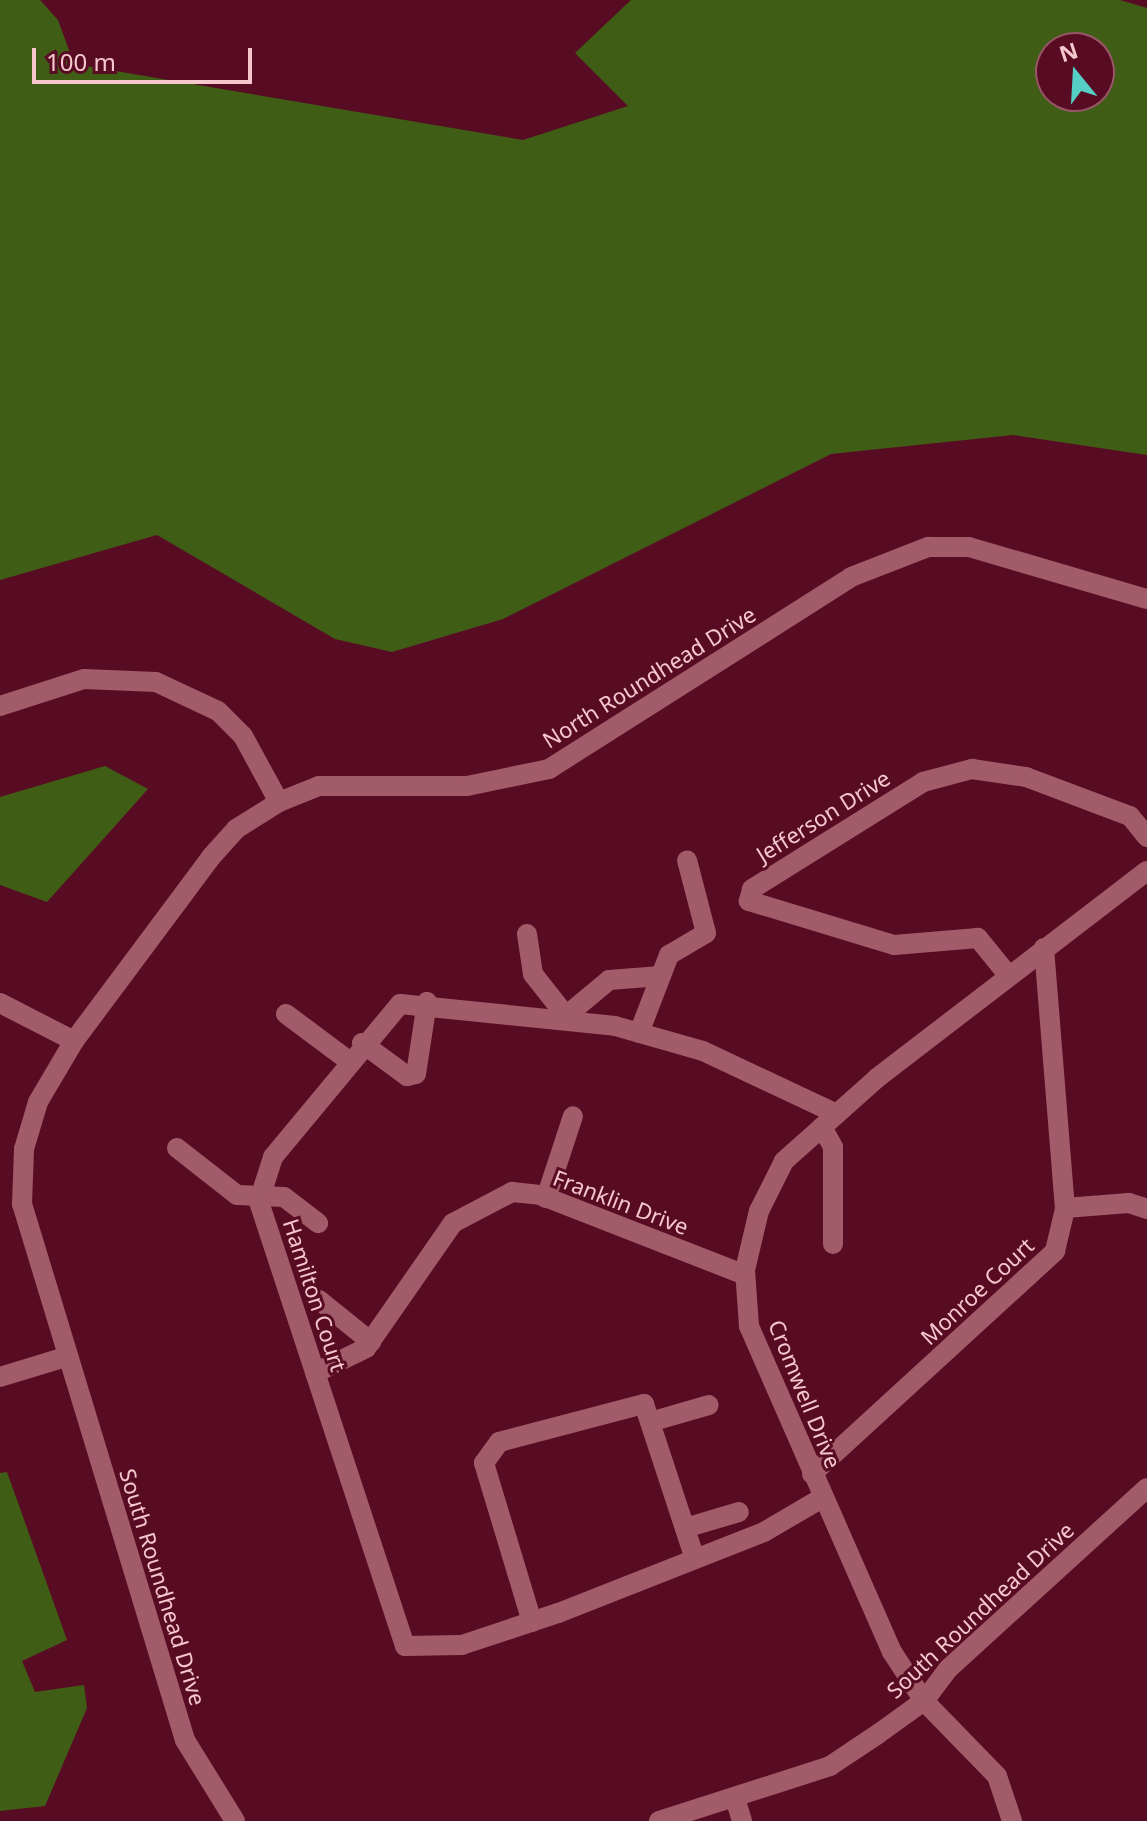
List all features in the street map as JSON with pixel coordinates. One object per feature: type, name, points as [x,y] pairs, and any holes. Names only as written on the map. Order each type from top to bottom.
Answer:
[{"type":"street","name":"North Roundhead Drive","points":[[66,1357],[20,1179],[38,1102],[74,1041],[211,857],[236,829],[279,802],[334,784],[467,786],[549,769],[851,577],[928,547],[969,547],[1147,599]]},
{"type":"street","points":[[0,706],[84,679],[156,682],[218,711],[243,736],[279,802]]},
{"type":"street","name":"Jefferson Drive","points":[[1008,975],[978,938],[894,945],[749,901],[752,889],[923,782],[972,769],[1026,777],[1130,816],[1147,837]]},
{"type":"street","points":[[639,1033],[669,955],[706,933],[687,860]]},
{"type":"street","name":"Cromwell Drive","points":[[1012,1821],[997,1776],[924,1701],[892,1652],[749,1326],[745,1275],[759,1211],[784,1161],[1008,975],[1147,871]]},
{"type":"street","points":[[527,934],[533,974],[566,1016]]},
{"type":"street","name":"Monroe Court","points":[[812,1474],[1044,1266],[1065,1208],[1044,948]]},
{"type":"street","points":[[566,1016],[609,980],[661,976]]},
{"type":"street","points":[[362,1043],[407,1076],[416,1074],[427,1002]]},
{"type":"street","points":[[260,1195],[273,1157],[362,1043],[400,1004],[427,1002],[566,1016],[703,1051],[829,1121],[833,1147],[833,1244]]},
{"type":"street","points":[[0,1003],[74,1041]]},
{"type":"street","points":[[286,1014],[349,1061]]},
{"type":"street","points":[[546,1198],[573,1116]]},
{"type":"street","points":[[177,1148],[230,1191],[284,1197],[318,1223]]},
{"type":"street","name":"Franklin Drive","points":[[315,1373],[346,1363],[371,1342],[453,1223],[512,1192],[546,1198],[745,1275]]},
{"type":"street","name":"Hamilton Court","points":[[260,1195],[405,1646],[462,1645],[532,1622],[695,1559],[822,1498]]},
{"type":"street","points":[[1065,1208],[1129,1203],[1147,1209]]},
{"type":"street","points":[[319,1300],[371,1342]]},
{"type":"street","points":[[0,1377],[66,1357]]},
{"type":"street","name":"South Roundhead Drive","points":[[66,1357],[185,1740],[235,1821]]},
{"type":"street","points":[[532,1622],[484,1463],[499,1442],[634,1402],[644,1404],[695,1559]]},
{"type":"street","points":[[650,1422],[709,1405]]},
{"type":"street","name":"South Roundhead Drive","points":[[659,1821],[830,1766],[924,1701],[948,1669],[1146,1491]]},
{"type":"street","points":[[685,1528],[739,1512]]},
{"type":"street","points":[[735,1798],[742,1821]]},
{"type":"green space","points":[[0,0],[40,0],[58,20],[74,64],[523,140],[628,106],[575,53],[631,0],[1120,0],[1147,8],[1147,455],[1013,435],[831,454],[503,619],[392,652],[335,639],[157,535],[0,580]]},
{"type":"green space","points":[[105,766],[148,789],[47,902],[0,885],[0,797]]},
{"type":"green space","points":[[7,1472],[67,1640],[22,1661],[35,1692],[84,1685],[87,1708],[45,1806],[0,1811],[0,1473]]}]
